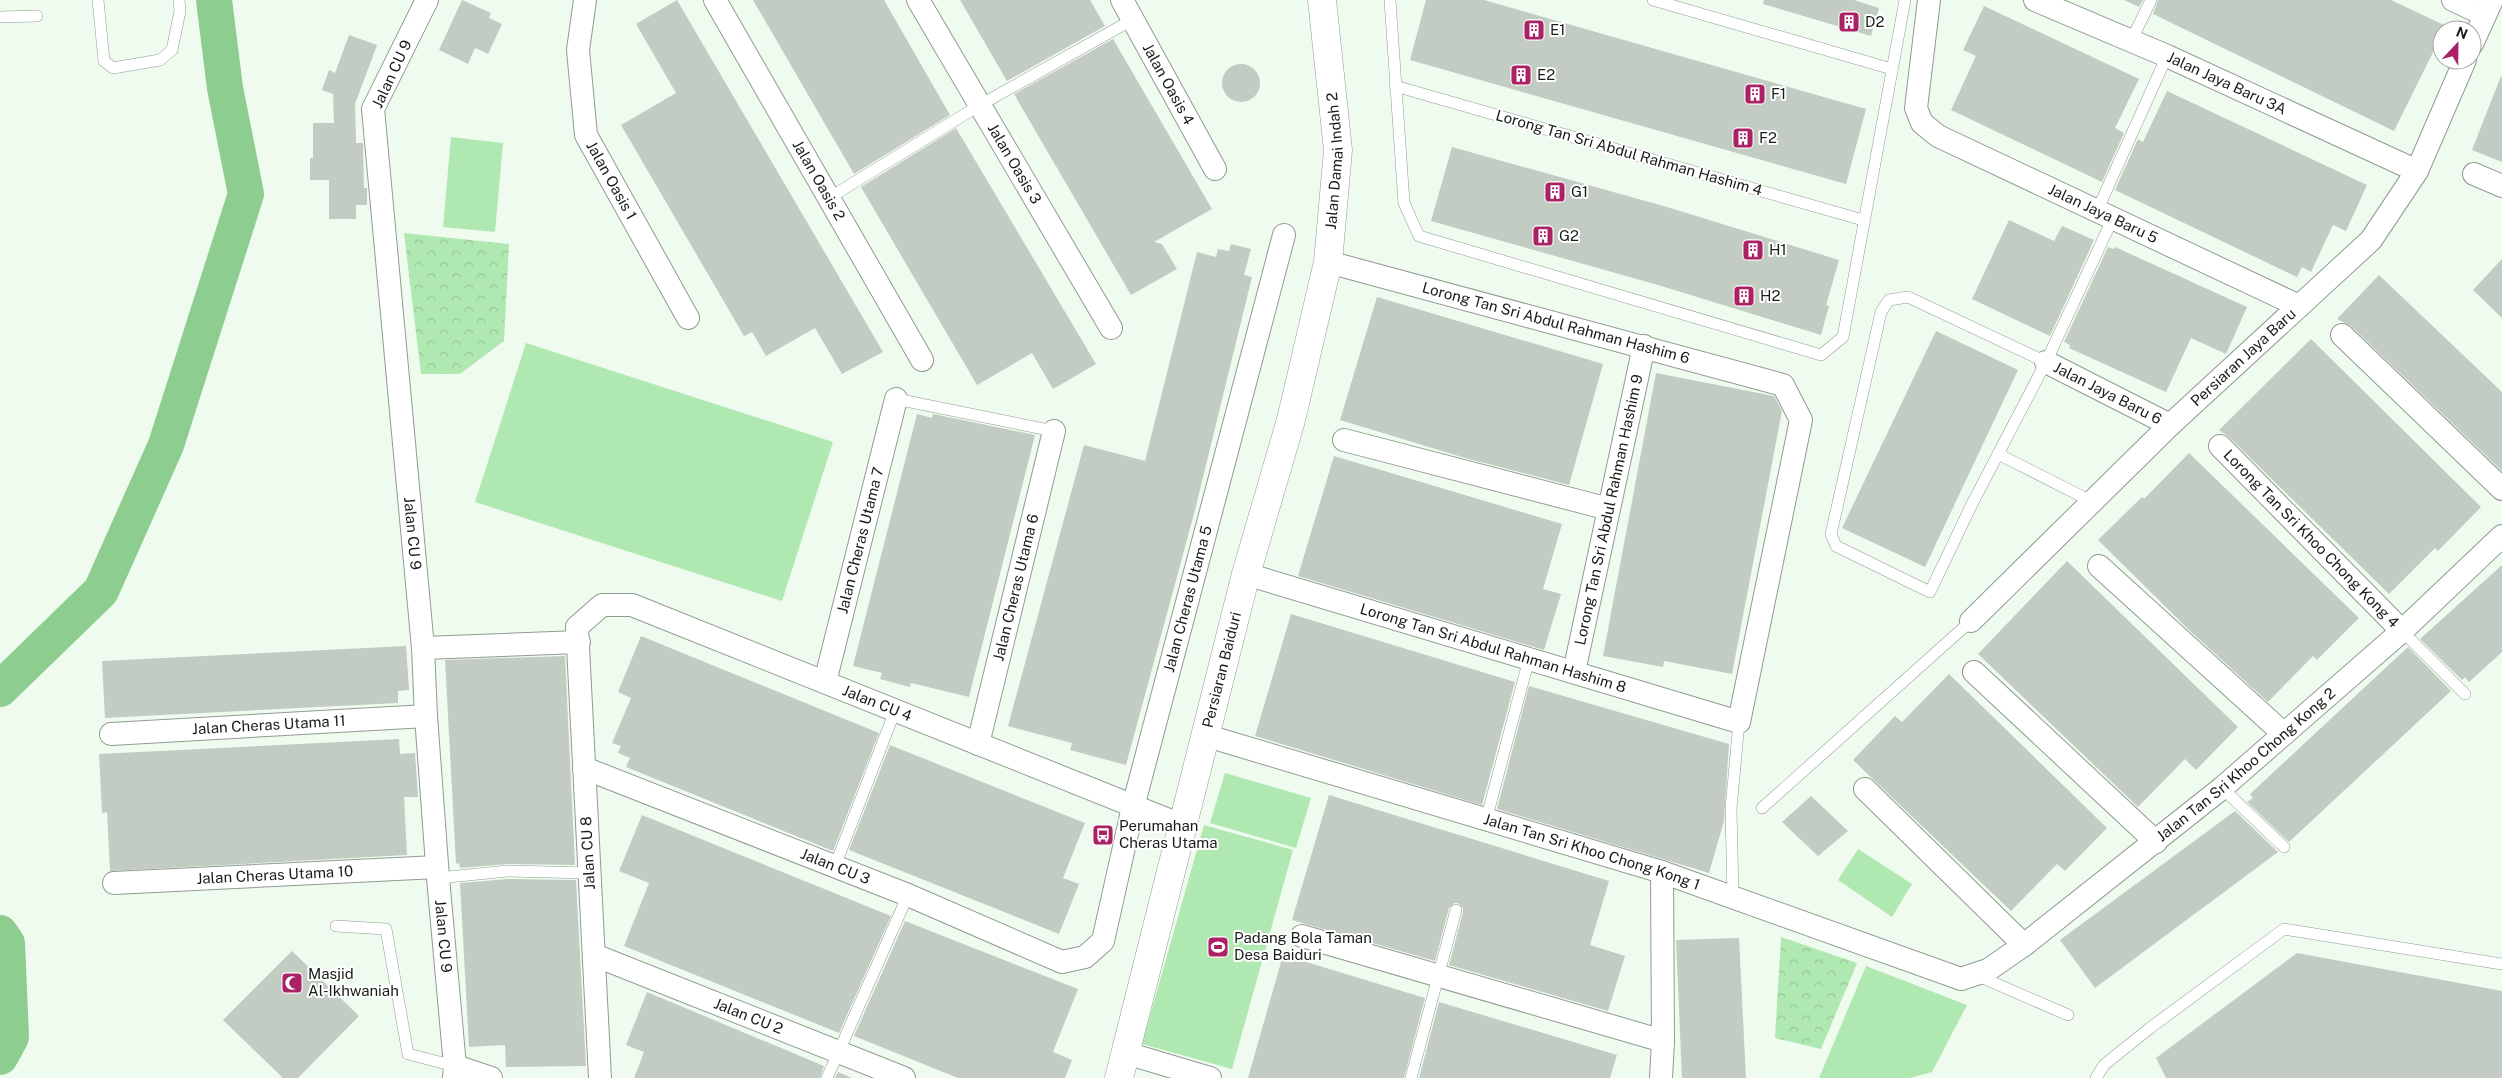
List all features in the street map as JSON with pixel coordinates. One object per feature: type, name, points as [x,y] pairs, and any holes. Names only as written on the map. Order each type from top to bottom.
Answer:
[{"type":"street","name":"Jalan CU 9","points":[[427,0],[373,110],[423,648],[437,873],[454,1072]]},
{"type":"street","name":"Jalan Oasis 1","points":[[585,0],[578,50],[586,135],[688,318]]},
{"type":"street","name":"Jalan Oasis 2","points":[[715,0],[922,360]]},
{"type":"street","name":"Jalan Oasis 3","points":[[918,0],[1111,328]]},
{"type":"street","name":"Jalan Oasis 4","points":[[1122,0],[1215,169]]},
{"type":"street","name":"Jalan Damai Indah 2","points":[[1322,0],[1338,150],[1328,262]]},
{"type":"street","name":"Jalan Jaya Baru 5","points":[[1929,0],[1916,108],[1922,123],[1938,136],[2299,306]]},
{"type":"street","name":"Jalan Jaya Baru 3A","points":[[2035,0],[2167,56],[2416,172]]},
{"type":"street","points":[[2452,0],[2488,8],[2482,22]]},
{"type":"street","name":"Persiaran Jaya Baru","points":[[1971,621],[2170,425],[2371,240],[2416,172],[2461,70]]},
{"type":"street","points":[[2474,174],[2502,186]]},
{"type":"street","name":"Jalan Cheras Utama 5","points":[[1085,957],[1103,941],[1133,807],[1284,235]]},
{"type":"street","name":"Lorong Tan Sri Abdul Rahman Hashim 6","points":[[1328,262],[1783,385],[1801,420],[1739,722]]},
{"type":"street","name":"Persiaran Baiduri","points":[[1122,1065],[1181,825],[1246,574],[1291,420],[1328,262]]},
{"type":"street","points":[[2342,335],[2502,489]]},
{"type":"street","name":"Lorong Tan Sri Abdul Rahman Hashim 9","points":[[1574,672],[1644,346]]},
{"type":"street","name":"Jalan Jaya Baru 6","points":[[2046,362],[2170,425]]},
{"type":"street","name":"Jalan Cheras Utama 7","points":[[825,682],[896,398]]},
{"type":"street","name":"Jalan Cheras Utama 6","points":[[978,744],[1054,431]]},
{"type":"street","points":[[1344,440],[1609,509]]},
{"type":"street","name":"Lorong Tan Sri Khoo Chong Kong 4","points":[[2220,446],[2402,631]]},
{"type":"street","name":"Jalan Tan Sri Khoo Chong Kong 2","points":[[1974,975],[1988,970],[2024,946],[2222,788],[2402,631],[2502,536]]},
{"type":"street","points":[[2100,566],[2284,734]]},
{"type":"street","name":"Lorong Tan Sri Abdul Rahman Hashim 8","points":[[1246,574],[1739,722]]},
{"type":"street","name":"Jalan CU 4","points":[[578,635],[602,604],[632,605],[1181,825]]},
{"type":"street","points":[[423,648],[578,635]]},
{"type":"street","name":"Jalan CU 8","points":[[578,635],[600,1078]]},
{"type":"street","points":[[1974,672],[2156,842]]},
{"type":"street","name":"Jalan Cheras Utama 11","points":[[111,734],[426,716]]},
{"type":"street","name":"Jalan Tan Sri Khoo Chong Kong 1","points":[[1204,735],[1662,872],[1961,979],[1974,975]]},
{"type":"street","name":"Jalan CU 3","points":[[584,768],[908,895],[1062,962],[1085,957]]},
{"type":"street","points":[[1865,789],[2024,946]]},
{"type":"street","points":[[1661,1078],[1664,1041],[1662,872]]},
{"type":"street","name":"Jalan Cheras Utama 10","points":[[114,883],[437,873]]},
{"type":"street","points":[[1302,936],[1664,1041]]},
{"type":"street","name":"Jalan CU 2","points":[[594,955],[904,1078]]},
{"type":"street","points":[[1122,1065],[1210,1078]]},
{"type":"street","points":[[454,1072],[491,1078]]},
{"type":"lane","points":[[98,0],[104,61],[113,68],[160,60],[172,50],[180,11],[179,0]]},
{"type":"lane","points":[[1390,0],[1404,203],[1419,236],[1821,355],[1843,337],[1863,220],[1905,0]]},
{"type":"lane","points":[[1653,0],[1892,69]]},
{"type":"lane","points":[[2131,41],[2151,0]]},
{"type":"lane","points":[[0,17],[37,16]]},
{"type":"lane","points":[[829,198],[980,105],[1132,20]]},
{"type":"lane","points":[[2046,362],[1908,298],[1889,300],[1881,312],[1831,534],[1836,546],[1930,592],[2046,362],[2167,56]]},
{"type":"lane","name":"Lorong Tan Sri Abdul Rahman Hashim 4","points":[[1395,86],[1863,220]]},
{"type":"lane","points":[[896,398],[1054,431]]},
{"type":"lane","points":[[1998,454],[2093,502]]},
{"type":"lane","points":[[1762,808],[1971,621]]},
{"type":"lane","points":[[2402,631],[2464,694]]},
{"type":"lane","points":[[1486,820],[1529,659]]},
{"type":"lane","points":[[835,866],[896,711]]},
{"type":"lane","points":[[1733,896],[1731,809],[1739,722]]},
{"type":"lane","points":[[2222,788],[2284,847]]},
{"type":"lane","points":[[437,873],[508,871],[589,873]]},
{"type":"lane","points":[[827,1078],[908,895]]},
{"type":"lane","points":[[1411,1078],[1456,910]]},
{"type":"lane","points":[[336,926],[386,929],[408,1054],[454,1072]]},
{"type":"lane","points":[[2096,1078],[2104,1065],[2150,1028],[2284,930],[2502,964]]},
{"type":"lane","points":[[1974,975],[2068,1015]]},
{"type":"green space","points":[[451,137],[503,143],[495,232],[443,227]]},
{"type":"green space","points":[[404,233],[509,244],[504,341],[460,374],[421,374]]},
{"type":"green space","points":[[526,343],[833,442],[782,601],[475,502]]},
{"type":"green space","points":[[1225,773],[1311,798],[1296,848],[1210,823]]},
{"type":"green space","name":"Padang Bola Taman Desa Baiduri","points":[[1204,825],[1293,850],[1232,1069],[1142,1044]]},
{"type":"green space","points":[[1858,849],[1912,884],[1892,917],[1838,880]]},
{"type":"green space","points":[[1781,937],[1857,963],[1821,1049],[1775,1038]]},
{"type":"green space","points":[[1866,966],[1967,1005],[1932,1072],[1910,1078],[1819,1078]]},
{"type":"building","points":[[462,0],[491,13],[489,18],[502,24],[488,54],[475,48],[468,64],[439,50]]},
{"type":"building","points":[[677,0],[883,352],[842,374],[815,328],[766,356],[752,332],[744,336],[621,125],[676,93],[636,24]]},
{"type":"building","points":[[753,0],[884,0],[950,115],[854,174]]},
{"type":"building","points":[[960,0],[1090,0],[1105,26],[1007,81]]},
{"type":"building","points":[[1426,0],[1484,0],[1866,109],[1846,184],[1410,60]]},
{"type":"building","name":"D2","points":[[1764,0],[1854,0],[1879,8],[1871,36],[1763,4]]},
{"type":"building","points":[[2124,0],[2143,0],[2139,7]]},
{"type":"building","points":[[2158,0],[2391,0],[2433,20],[2432,54],[2394,131],[2153,14]]},
{"type":"building","points":[[1984,6],[2139,79],[2115,128],[2124,133],[2102,182],[1951,110],[1976,56],[1963,50]]},
{"type":"building","points":[[349,35],[377,45],[355,104],[356,143],[363,143],[364,188],[367,188],[367,205],[356,205],[356,219],[329,219],[329,180],[310,180],[310,158],[313,158],[313,123],[334,123],[333,94],[322,90],[329,70],[335,73]]},
{"type":"building","points":[[1113,39],[1212,209],[1154,242],[1162,244],[1177,269],[1131,295],[1014,94]]},
{"type":"building","points":[[1241,64],[1248,65],[1254,70],[1259,76],[1259,90],[1254,96],[1248,101],[1241,102],[1234,101],[1228,96],[1223,90],[1222,83],[1223,76],[1228,70],[1234,65]]},
{"type":"building","points":[[2502,77],[2502,162],[2472,150]]},
{"type":"building","points":[[2167,91],[2367,185],[2346,231],[2333,225],[2311,272],[2302,267],[2297,277],[2115,190],[2138,139],[2143,142]]},
{"type":"building","points":[[956,128],[1096,364],[1053,389],[1032,353],[977,385],[861,187]]},
{"type":"building","points":[[1452,147],[1667,207],[1839,260],[1826,305],[1829,306],[1821,335],[1658,285],[1431,221]]},
{"type":"building","points":[[2009,220],[2054,241],[2062,226],[2094,240],[2050,336],[1972,299]]},
{"type":"building","points":[[1231,244],[1251,249],[1244,275],[1252,277],[1195,510],[1126,765],[1070,750],[1072,743],[1008,726],[1084,445],[1145,461],[1197,252],[1216,257],[1218,249],[1229,251]]},
{"type":"building","points":[[2108,247],[2114,249],[2115,247],[2247,307],[2226,354],[2191,338],[2166,392],[2069,348],[2070,345],[2064,342]]},
{"type":"building","points":[[2502,259],[2502,318],[2473,290]]},
{"type":"building","points":[[2379,275],[2502,392],[2502,471],[2351,326],[2337,319]]},
{"type":"building","points":[[1377,297],[1603,364],[1569,485],[1465,458],[1340,420]]},
{"type":"building","points":[[1936,331],[2018,370],[1925,567],[1842,528]]},
{"type":"building","points":[[2311,339],[2481,507],[2438,551],[2435,548],[2389,594],[2229,437],[2219,430]]},
{"type":"building","points":[[1656,373],[1774,396],[1782,411],[1732,674],[1664,661],[1663,667],[1603,656]]},
{"type":"building","points":[[917,414],[932,418],[933,414],[1035,435],[969,697],[911,683],[910,687],[880,679],[882,673],[853,666]]},
{"type":"building","points":[[2189,453],[2359,618],[2317,660],[2313,656],[2268,702],[2188,629],[2098,540],[2142,497],[2144,499]]},
{"type":"building","points":[[1334,456],[1562,524],[1543,589],[1561,594],[1544,650],[1298,576]]},
{"type":"building","points":[[2067,561],[2238,727],[2196,770],[2185,759],[2138,807],[1978,654]]},
{"type":"building","points":[[2502,565],[2502,652],[2469,682],[2465,677],[2462,680],[2420,639]]},
{"type":"building","points":[[1291,614],[1515,682],[1482,805],[1255,736]]},
{"type":"building","points":[[641,636],[879,733],[833,851],[626,767],[630,758],[618,753],[621,746],[612,743],[631,698],[618,692]]},
{"type":"building","points":[[406,646],[409,690],[398,691],[398,703],[105,718],[102,661]]},
{"type":"building","points":[[2408,647],[2451,691],[2289,842],[2247,802],[2253,798],[2250,794]]},
{"type":"building","points":[[565,656],[575,865],[508,864],[460,868],[459,863],[456,864],[445,660]]},
{"type":"building","points":[[1949,674],[2107,828],[2065,871],[2057,864],[2011,911],[1853,760],[1895,716],[1902,722]]},
{"type":"building","points":[[1529,686],[1729,744],[1724,821],[1709,873],[1497,809]]},
{"type":"building","points":[[399,739],[400,754],[415,753],[418,797],[404,797],[407,855],[110,871],[107,812],[102,813],[99,754]]},
{"type":"building","points":[[890,745],[1085,823],[1063,878],[1079,884],[1059,934],[849,850]]},
{"type":"building","points":[[1329,795],[1609,881],[1590,945],[1625,956],[1608,1011],[1449,965],[1463,912],[1463,908],[1458,903],[1454,903],[1449,908],[1435,961],[1292,920]]},
{"type":"building","points":[[1811,796],[1848,831],[1818,856],[1782,822]]},
{"type":"building","points":[[2235,811],[2278,852],[2095,988],[2060,940]]},
{"type":"building","points":[[642,815],[891,916],[839,1033],[624,946],[649,883],[619,871]]},
{"type":"building","points":[[508,879],[576,880],[586,1066],[506,1067],[505,1045],[469,1047],[460,883]]},
{"type":"building","points":[[905,921],[1078,989],[1053,1052],[1072,1060],[1065,1078],[958,1078],[854,1036]]},
{"type":"building","points":[[1739,938],[1746,1078],[1682,1078],[1676,940]]},
{"type":"building","name":"Masjid Al-Ikhwaniah","points":[[292,951],[359,1016],[298,1078],[283,1078],[223,1020]]},
{"type":"building","points":[[2297,953],[2502,991],[2502,1078],[2166,1078],[2156,1058]]},
{"type":"building","points":[[1283,955],[1425,998],[1404,1078],[1248,1078]]},
{"type":"building","points":[[647,992],[824,1066],[820,1078],[634,1078],[644,1052],[626,1045]]},
{"type":"building","points":[[1439,1002],[1617,1055],[1610,1078],[1419,1078]]},
{"type":"building","points":[[838,1072],[852,1078],[835,1078]]},
{"type":"waterway","points":[[0,689],[101,591],[166,445],[246,194],[225,88],[214,0]]},
{"type":"waterway","points":[[0,933],[7,943],[11,1037],[0,1057]]},
{"type":"place","name":"D2","points":[[1849,22]]},
{"type":"place","name":"E1","points":[[1534,30]]},
{"type":"place","name":"E2","points":[[1521,75]]},
{"type":"place","name":"F1","points":[[1755,94]]},
{"type":"place","name":"F2","points":[[1743,138]]},
{"type":"place","name":"G1","points":[[1555,192]]},
{"type":"place","name":"G2","points":[[1543,236]]},
{"type":"place","name":"H1","points":[[1753,250]]},
{"type":"place","name":"H2","points":[[1744,296]]},
{"type":"place","name":"Perumahan Cheras Utama","points":[[1103,835]]},
{"type":"place","name":"Padang Bola Taman Desa Baiduri","points":[[1218,947]]},
{"type":"place","name":"Masjid Al-Ikhwaniah","points":[[292,983]]}]
